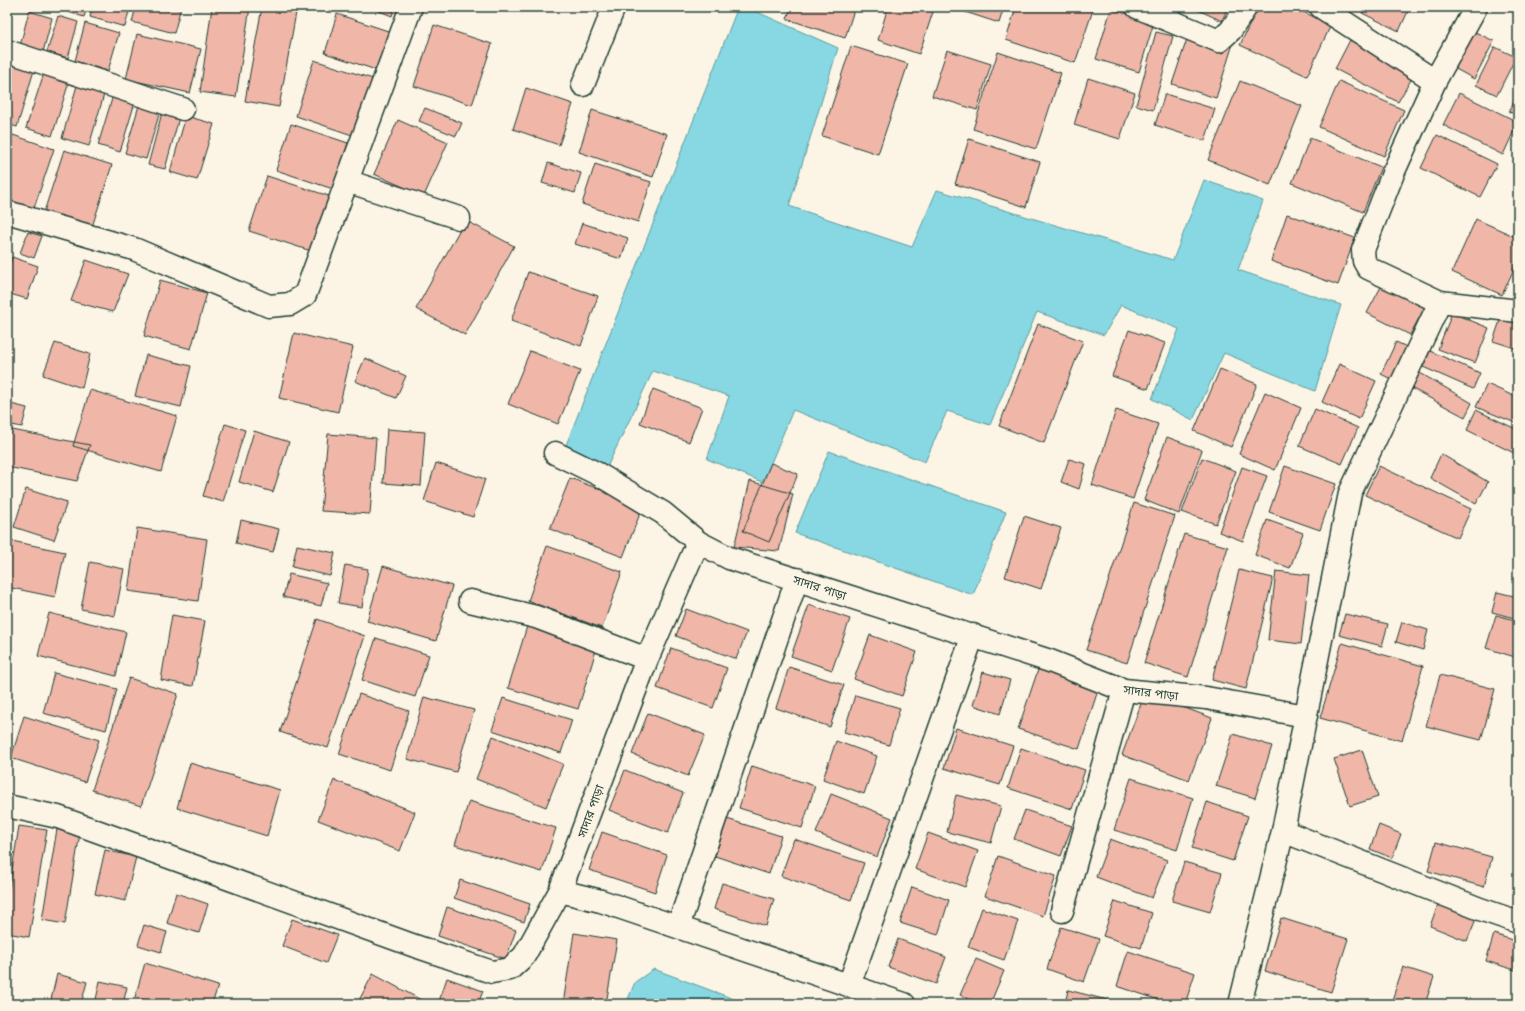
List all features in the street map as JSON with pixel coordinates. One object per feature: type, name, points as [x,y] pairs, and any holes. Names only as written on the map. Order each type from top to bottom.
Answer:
[{"type":"street","points":[[7,212],[134,249],[269,306],[290,304],[305,295],[412,7]]},
{"type":"street","points":[[583,85],[614,7]]},
{"type":"street","points":[[1137,7],[1219,41],[1231,30],[1246,7]]},
{"type":"street","points":[[1321,7],[1435,81]]},
{"type":"street","points":[[1476,7],[1435,81],[1394,172],[1363,250],[1364,261],[1368,268],[1440,302],[1518,311]]},
{"type":"street","points":[[7,51],[183,110]]},
{"type":"street","points":[[347,181],[459,218]]},
{"type":"street","points":[[1240,1004],[1283,831],[1350,493],[1440,302]]},
{"type":"street","points":[[555,452],[598,474],[663,513],[698,542]]},
{"type":"street","name":"সাদার পাড়া","points":[[7,806],[58,817],[492,972],[510,968],[524,956],[560,891],[646,659],[698,542],[729,558],[973,635],[1050,661],[1124,690],[1206,698],[1306,716]]},
{"type":"street","points":[[678,927],[797,579]]},
{"type":"street","points":[[470,601],[536,617],[646,659]]},
{"type":"street","points":[[849,985],[973,635]]},
{"type":"street","points":[[1062,911],[1124,690]]},
{"type":"street","points":[[1283,831],[1480,909],[1518,922]]},
{"type":"street","points":[[560,891],[601,900],[904,1004]]},
{"type":"water","points":[[738,7],[746,7],[838,48],[789,206],[912,247],[937,190],[1173,260],[1204,180],[1263,201],[1238,270],[1341,305],[1315,391],[1224,353],[1193,420],[1152,399],[1179,329],[1121,305],[1104,335],[1037,312],[990,425],[947,411],[925,462],[793,410],[762,482],[707,459],[729,396],[653,371],[607,467],[566,445]]},
{"type":"water","points":[[829,451],[1006,512],[973,595],[795,533]]},
{"type":"water","points":[[654,969],[747,1004],[626,1004],[635,982]]},
{"type":"building","points":[[52,7],[87,7],[84,17]]},
{"type":"building","points":[[93,7],[130,7],[125,27],[90,17]]},
{"type":"building","points":[[136,7],[181,7],[174,33],[132,22]]},
{"type":"building","points":[[212,7],[250,7],[236,97],[200,92]]},
{"type":"building","points":[[262,7],[297,7],[279,107],[245,101]]},
{"type":"building","points":[[369,7],[395,7],[392,16]]},
{"type":"building","points":[[791,7],[855,7],[845,38],[787,19]]},
{"type":"building","points":[[888,7],[919,7],[933,12],[919,54],[878,40]]},
{"type":"building","points":[[957,7],[1004,7],[999,23],[956,9]]},
{"type":"building","points":[[1016,7],[1094,7],[1075,63],[1006,40]]},
{"type":"building","points":[[1197,7],[1228,7],[1222,21],[1196,9]]},
{"type":"building","points":[[1258,7],[1293,7],[1331,25],[1307,76],[1240,45]]},
{"type":"building","points":[[1365,7],[1410,7],[1399,31],[1362,13]]},
{"type":"building","points":[[1111,9],[1154,22],[1139,72],[1096,59]]},
{"type":"building","points":[[29,11],[52,18],[43,52],[20,46]]},
{"type":"building","points":[[337,14],[391,32],[379,71],[325,53]]},
{"type":"building","points":[[58,16],[78,22],[68,58],[47,52]]},
{"type":"building","points":[[85,23],[119,33],[108,71],[75,61]]},
{"type":"building","points":[[434,25],[492,44],[472,105],[414,86]]},
{"type":"building","points":[[1473,31],[1494,41],[1474,79],[1454,68]]},
{"type":"building","points":[[1156,32],[1173,36],[1153,110],[1136,105]]},
{"type":"building","points":[[1189,33],[1232,47],[1216,98],[1172,84]]},
{"type":"building","points":[[137,34],[201,49],[190,93],[126,79]]},
{"type":"building","points":[[1350,40],[1412,78],[1398,102],[1335,69]]},
{"type":"building","points":[[851,46],[908,64],[878,154],[822,136]]},
{"type":"building","points":[[1495,47],[1516,57],[1497,95],[1476,85]]},
{"type":"building","points":[[947,50],[991,64],[977,110],[932,96]]},
{"type":"building","points":[[998,52],[1061,73],[1036,149],[973,129]]},
{"type":"building","points":[[7,59],[35,67],[17,127],[7,124]]},
{"type":"building","points":[[314,60],[376,80],[358,137],[296,116]]},
{"type":"building","points":[[45,70],[70,79],[52,136],[26,128]]},
{"type":"building","points":[[1088,78],[1135,93],[1120,139],[1074,125]]},
{"type":"building","points":[[1240,81],[1302,106],[1270,185],[1208,160]]},
{"type":"building","points":[[1339,81],[1404,110],[1384,156],[1319,127]]},
{"type":"building","points":[[78,82],[105,91],[89,146],[62,138]]},
{"type":"building","points":[[526,88],[573,104],[559,145],[513,129]]},
{"type":"building","points":[[114,92],[136,99],[120,152],[98,145]]},
{"type":"building","points":[[1518,92],[1518,115],[1509,112]]},
{"type":"building","points":[[1459,93],[1518,122],[1503,155],[1443,125]]},
{"type":"building","points":[[1165,94],[1215,109],[1205,141],[1155,125]]},
{"type":"building","points":[[140,102],[161,108],[146,159],[125,153]]},
{"type":"building","points":[[425,108],[462,123],[456,136],[419,121]]},
{"type":"building","points":[[163,109],[180,114],[165,169],[148,165]]},
{"type":"building","points":[[592,110],[667,134],[653,177],[579,152]]},
{"type":"building","points":[[186,116],[214,124],[197,180],[170,172]]},
{"type":"building","points":[[398,120],[448,142],[424,196],[374,174]]},
{"type":"building","points":[[291,124],[348,143],[333,189],[276,170]]},
{"type":"building","points":[[7,133],[54,149],[31,217],[7,209]]},
{"type":"building","points":[[1437,135],[1497,164],[1480,197],[1421,168]]},
{"type":"building","points":[[1310,138],[1381,167],[1363,212],[1292,183]]},
{"type":"building","points":[[969,139],[1040,162],[1026,207],[955,184]]},
{"type":"building","points":[[64,150],[112,165],[91,230],[43,215]]},
{"type":"building","points":[[548,163],[581,173],[575,193],[542,183]]},
{"type":"building","points":[[595,164],[651,182],[638,222],[582,204]]},
{"type":"building","points":[[267,176],[329,196],[311,251],[249,231]]},
{"type":"building","points":[[1287,214],[1355,238],[1338,285],[1271,261]]},
{"type":"building","points":[[1476,219],[1518,238],[1518,260],[1502,295],[1452,272]]},
{"type":"building","points":[[465,220],[514,246],[465,335],[416,309]]},
{"type":"building","points":[[582,223],[628,238],[621,259],[575,244]]},
{"type":"building","points":[[28,232],[42,236],[34,258],[20,253]]},
{"type":"building","points":[[12,257],[38,266],[27,299],[7,293],[7,272]]},
{"type":"building","points":[[86,260],[128,274],[113,312],[71,301]]},
{"type":"building","points":[[528,272],[598,296],[581,346],[511,321]]},
{"type":"building","points":[[160,280],[207,293],[191,349],[144,336]]},
{"type":"building","points":[[1382,285],[1425,307],[1410,335],[1367,313]]},
{"type":"building","points":[[1452,313],[1489,328],[1475,363],[1438,349]]},
{"type":"building","points":[[1502,315],[1518,320],[1518,349],[1493,341]]},
{"type":"building","points":[[1038,324],[1083,341],[1044,443],[999,426]]},
{"type":"building","points":[[1129,330],[1165,343],[1148,389],[1112,376]]},
{"type":"building","points":[[294,333],[353,347],[338,412],[279,398]]},
{"type":"building","points":[[1396,342],[1409,348],[1393,380],[1381,374]]},
{"type":"building","points":[[55,343],[90,354],[82,388],[43,375]]},
{"type":"building","points":[[530,351],[580,371],[558,424],[508,404]]},
{"type":"building","points":[[1430,351],[1480,373],[1473,389],[1423,367]]},
{"type":"building","points":[[146,355],[191,366],[181,407],[135,396]]},
{"type":"building","points":[[365,358],[406,376],[396,398],[355,381]]},
{"type":"building","points":[[1339,364],[1376,381],[1359,419],[1322,402]]},
{"type":"building","points":[[1220,369],[1257,384],[1231,447],[1194,431]]},
{"type":"building","points":[[1420,373],[1472,403],[1465,417],[1411,388]]},
{"type":"building","points":[[1487,384],[1518,398],[1518,424],[1476,407]]},
{"type":"building","points":[[653,389],[702,408],[689,442],[640,423]]},
{"type":"building","points":[[90,390],[177,416],[161,472],[73,446]]},
{"type":"building","points":[[1265,392],[1301,408],[1275,470],[1239,454]]},
{"type":"building","points":[[7,403],[27,408],[22,427],[7,424]]},
{"type":"building","points":[[1315,409],[1358,428],[1342,464],[1299,446]]},
{"type":"building","points":[[1116,410],[1158,424],[1133,499],[1092,485]]},
{"type":"building","points":[[1476,410],[1518,430],[1518,455],[1467,430]]},
{"type":"building","points":[[225,424],[245,430],[223,502],[203,496]]},
{"type":"building","points":[[7,429],[90,445],[77,481],[7,467]]},
{"type":"building","points":[[387,429],[425,432],[421,486],[383,483]]},
{"type":"building","points":[[254,431],[289,442],[273,492],[239,482]]},
{"type":"building","points":[[328,434],[376,438],[370,514],[321,511]]},
{"type":"building","points":[[1167,437],[1202,450],[1179,514],[1144,500]]},
{"type":"building","points":[[1441,454],[1488,482],[1476,504],[1430,478]]},
{"type":"building","points":[[1202,458],[1236,471],[1216,524],[1182,512]]},
{"type":"building","points":[[1069,459],[1086,464],[1079,489],[1061,482]]},
{"type":"building","points":[[436,463],[485,479],[473,517],[424,501]]},
{"type":"building","points":[[771,463],[798,474],[769,542],[743,531]]},
{"type":"building","points":[[1285,466],[1336,484],[1320,530],[1269,512]]},
{"type":"building","points":[[1379,466],[1471,509],[1458,538],[1365,495]]},
{"type":"building","points":[[1242,467],[1267,476],[1243,541],[1219,532]]},
{"type":"building","points":[[570,478],[643,506],[623,557],[550,529]]},
{"type":"building","points":[[750,481],[793,494],[779,551],[734,547]]},
{"type":"building","points":[[26,489],[67,502],[54,540],[14,527]]},
{"type":"building","points":[[1134,503],[1175,516],[1127,663],[1086,650]]},
{"type":"building","points":[[1024,516],[1061,528],[1041,589],[1005,577]]},
{"type":"building","points":[[241,520],[279,529],[273,552],[236,543]]},
{"type":"building","points":[[1267,520],[1303,533],[1290,568],[1255,555]]},
{"type":"building","points":[[137,528],[207,539],[198,601],[128,591]]},
{"type":"building","points":[[1184,534],[1228,547],[1188,677],[1144,663]]},
{"type":"building","points":[[7,540],[65,552],[55,597],[7,587]]},
{"type":"building","points":[[297,545],[335,553],[330,576],[292,567]]},
{"type":"building","points":[[547,546],[622,572],[602,628],[528,601]]},
{"type":"building","points":[[90,562],[124,569],[115,616],[81,609]]},
{"type":"building","points":[[345,565],[368,569],[362,607],[338,603]]},
{"type":"building","points":[[383,566],[452,586],[436,641],[367,621]]},
{"type":"building","points":[[1239,570],[1273,578],[1246,689],[1212,680]]},
{"type":"building","points":[[1276,571],[1309,575],[1301,644],[1268,640]]},
{"type":"building","points":[[289,574],[327,583],[321,606],[283,597]]},
{"type":"building","points":[[1497,592],[1518,597],[1518,619],[1492,612]]},
{"type":"building","points":[[809,605],[850,619],[832,670],[791,656]]},
{"type":"building","points":[[686,609],[747,632],[736,659],[676,636]]},
{"type":"building","points":[[49,613],[126,632],[116,676],[38,656]]},
{"type":"building","points":[[1345,614],[1388,624],[1382,646],[1339,635]]},
{"type":"building","points":[[172,615],[205,621],[193,686],[161,680]]},
{"type":"building","points":[[1496,615],[1518,621],[1518,658],[1486,648]]},
{"type":"building","points":[[317,619],[365,636],[328,748],[280,732]]},
{"type":"building","points":[[1402,622],[1428,630],[1423,650],[1396,642]]},
{"type":"building","points":[[528,623],[598,644],[578,709],[508,688]]},
{"type":"building","points":[[870,635],[917,652],[902,696],[854,679]]},
{"type":"building","points":[[376,638],[429,655],[415,697],[362,680]]},
{"type":"building","points":[[1342,643],[1423,666],[1402,741],[1320,718]]},
{"type":"building","points":[[671,648],[727,668],[713,708],[657,688]]},
{"type":"building","points":[[1040,664],[1100,684],[1079,749],[1018,729]]},
{"type":"building","points":[[789,667],[844,685],[830,727],[776,708]]},
{"type":"building","points":[[983,672],[1010,680],[1000,714],[973,705]]},
{"type":"building","points":[[54,673],[117,689],[106,730],[43,713]]},
{"type":"building","points":[[1440,675],[1495,689],[1481,740],[1426,726]]},
{"type":"building","points":[[129,678],[178,694],[141,806],[92,790]]},
{"type":"building","points":[[1145,693],[1212,718],[1189,780],[1122,755]]},
{"type":"building","points":[[359,694],[409,711],[390,770],[339,754]]},
{"type":"building","points":[[855,695],[900,708],[889,745],[844,732]]},
{"type":"building","points":[[424,697],[474,710],[456,772],[407,759]]},
{"type":"building","points":[[503,698],[572,720],[561,753],[492,730]]},
{"type":"building","points":[[648,713],[705,735],[688,776],[632,754]]},
{"type":"building","points":[[24,716],[99,740],[85,782],[11,758]]},
{"type":"building","points":[[956,728],[1013,746],[1000,785],[944,768]]},
{"type":"building","points":[[1233,734],[1272,746],[1255,798],[1216,786]]},
{"type":"building","points":[[493,736],[563,764],[546,807],[476,779]]},
{"type":"building","points":[[836,741],[877,756],[864,794],[823,779]]},
{"type":"building","points":[[1021,748],[1085,770],[1072,809],[1008,788]]},
{"type":"building","points":[[1362,750],[1378,797],[1350,806],[1334,759]]},
{"type":"building","points":[[190,763],[280,790],[267,836],[177,808]]},
{"type":"building","points":[[752,766],[815,786],[802,828],[739,808]]},
{"type":"building","points":[[625,770],[683,793],[668,833],[609,810]]},
{"type":"building","points":[[1131,778],[1193,798],[1177,850],[1114,830]]},
{"type":"building","points":[[334,780],[415,812],[400,851],[318,820]]},
{"type":"building","points":[[831,794],[892,818],[877,857],[816,833]]},
{"type":"building","points":[[956,795],[1001,806],[991,843],[947,832]]},
{"type":"building","points":[[469,801],[556,828],[542,872],[455,845]]},
{"type":"building","points":[[1207,802],[1248,816],[1233,861],[1192,848]]},
{"type":"building","points":[[1025,810],[1072,826],[1061,856],[1014,839]]},
{"type":"building","points":[[727,819],[781,836],[769,874],[715,856]]},
{"type":"building","points":[[1379,825],[1401,834],[1392,858],[1370,849]]},
{"type":"building","points":[[19,826],[47,830],[29,937],[7,933],[7,901]]},
{"type":"building","points":[[57,829],[80,833],[65,924],[42,920]]},
{"type":"building","points":[[602,832],[667,855],[655,892],[589,870]]},
{"type":"building","points":[[928,833],[978,851],[965,887],[915,869]]},
{"type":"building","points":[[794,839],[864,863],[851,900],[781,876]]},
{"type":"building","points":[[1110,839],[1167,860],[1152,898],[1096,877]]},
{"type":"building","points":[[1436,842],[1492,857],[1484,887],[1428,871]]},
{"type":"building","points":[[105,850],[136,857],[125,901],[95,894]]},
{"type":"building","points":[[998,856],[1056,876],[1043,916],[985,896]]},
{"type":"building","points":[[1184,862],[1222,873],[1210,912],[1172,901]]},
{"type":"building","points":[[460,880],[530,904],[524,922],[454,898]]},
{"type":"building","points":[[722,883],[774,899],[766,926],[714,909]]},
{"type":"building","points":[[912,887],[949,900],[938,935],[900,923]]},
{"type":"building","points":[[176,893],[208,904],[199,933],[167,923]]},
{"type":"building","points":[[1440,899],[1478,914],[1467,941],[1430,926]]},
{"type":"building","points":[[1115,901],[1152,913],[1141,948],[1103,936]]},
{"type":"building","points":[[447,907],[516,930],[506,959],[438,936]]},
{"type":"building","points":[[982,908],[1018,921],[1004,960],[968,947]]},
{"type":"building","points":[[1281,918],[1348,939],[1331,992],[1265,971]]},
{"type":"building","points":[[292,919],[337,935],[326,963],[282,946]]},
{"type":"building","points":[[144,925],[167,932],[161,952],[138,945]]},
{"type":"building","points":[[1061,927],[1099,939],[1084,982],[1047,969]]},
{"type":"building","points":[[574,933],[617,940],[606,1004],[563,1004]]},
{"type":"building","points":[[1494,934],[1518,942],[1518,971],[1486,961]]},
{"type":"building","points":[[898,939],[946,957],[936,984],[888,967]]},
{"type":"building","points":[[1128,951],[1195,973],[1185,1004],[1171,1004],[1117,986]]},
{"type":"building","points":[[976,959],[1004,971],[990,1004],[981,1004],[960,995]]},
{"type":"building","points":[[145,963],[218,986],[212,1004],[158,1004],[135,997]]},
{"type":"building","points":[[1403,967],[1434,977],[1425,1004],[1391,1003]]},
{"type":"building","points":[[57,974],[87,982],[81,1004],[50,1004]]},
{"type":"building","points":[[373,974],[423,1001],[421,1004],[357,1004]]},
{"type":"building","points":[[447,978],[483,991],[478,1004],[438,1004]]},
{"type":"building","points":[[100,981],[127,987],[123,1004],[95,1004]]},
{"type":"building","points":[[1068,990],[1111,1001],[1110,1004],[1065,1004]]},
{"type":"building","points":[[1259,998],[1280,1004],[1257,1004]]},
{"type":"building","points":[[1440,1000],[1453,1004],[1439,1004]]}]
